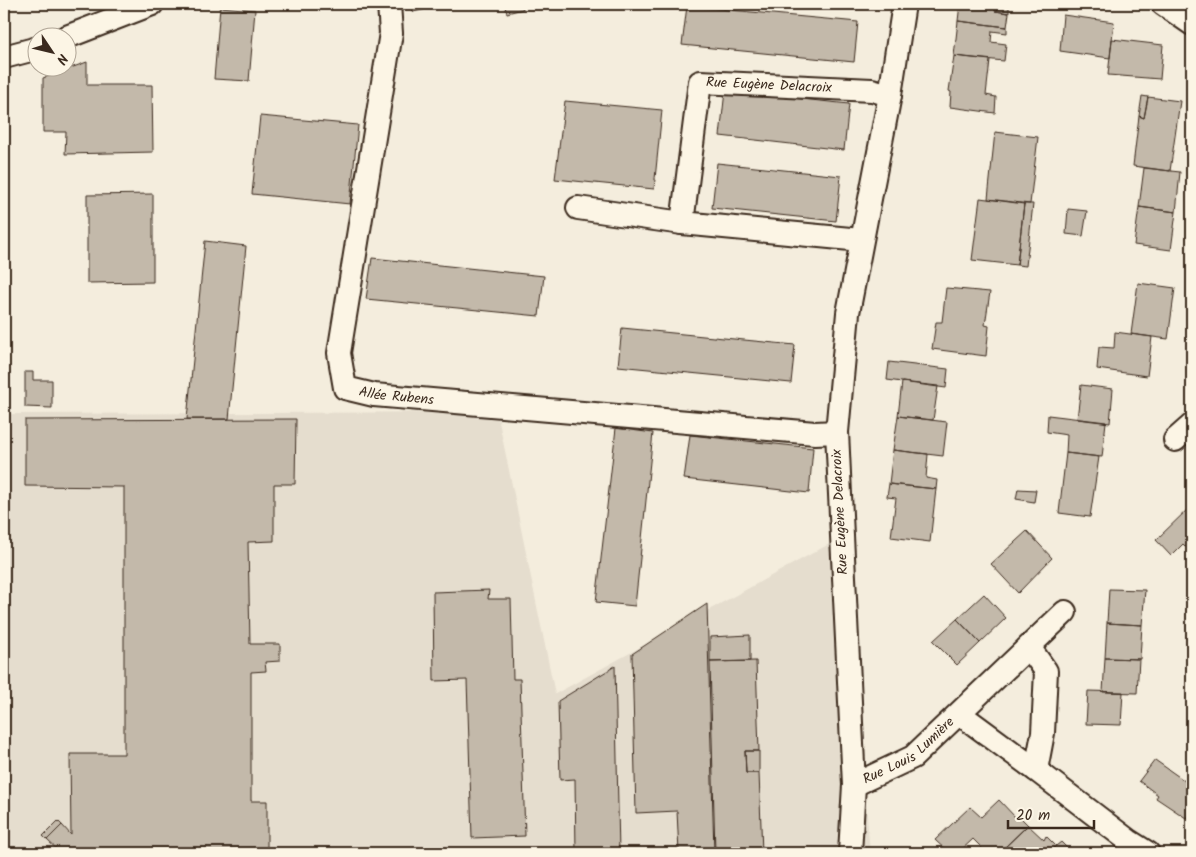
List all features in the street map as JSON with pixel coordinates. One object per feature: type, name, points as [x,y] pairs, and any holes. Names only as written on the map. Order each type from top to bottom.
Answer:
[{"type":"street","points":[[78,33],[152,4]]},
{"type":"street","name":"Allée Rubens","points":[[389,4],[390,34],[339,353],[345,388],[374,395],[815,434],[837,432]]},
{"type":"street","name":"Rue Eugène Delacroix","points":[[850,853],[854,785],[837,432],[848,313],[890,95],[904,4]]},
{"type":"street","points":[[1163,4],[1192,24]]},
{"type":"street","points":[[4,57],[28,51]]},
{"type":"street","name":"Rue Eugène Delacroix","points":[[682,222],[700,82],[872,90],[890,95]]},
{"type":"street","points":[[578,208],[682,222],[861,240]]},
{"type":"street","points":[[1175,440],[1192,425]]},
{"type":"street","name":"Rue Louis Lumière","points":[[854,785],[913,757],[960,714],[1064,612]]},
{"type":"street","points":[[1029,647],[1046,671],[1043,734],[1036,770]]},
{"type":"street","name":"Rue Louis Lumière","points":[[960,714],[1129,842],[1148,853]]},
{"type":"shaded area","points":[[497,412],[555,694],[844,536],[870,853],[4,853],[4,414]]},
{"type":"building","points":[[411,4],[450,4],[413,12]]},
{"type":"building","points":[[504,4],[522,4],[523,9],[507,13]]},
{"type":"building","points":[[960,4],[996,4],[995,11],[1009,13],[1007,27],[958,21]]},
{"type":"building","points":[[996,4],[1009,4],[1009,13],[995,11]]},
{"type":"building","points":[[687,6],[858,22],[854,62],[682,45]]},
{"type":"building","points":[[220,7],[255,10],[249,81],[214,79]]},
{"type":"building","points":[[1063,15],[1114,22],[1110,58],[1060,51]]},
{"type":"building","points":[[958,21],[1007,27],[1007,33],[992,31],[991,42],[1006,44],[1004,61],[954,56]]},
{"type":"building","points":[[1112,39],[1163,45],[1160,79],[1108,75]]},
{"type":"building","points":[[954,56],[990,60],[986,95],[996,97],[995,113],[950,107],[951,92],[949,91]]},
{"type":"building","points":[[87,62],[87,85],[152,85],[153,152],[65,154],[66,132],[43,132],[43,78],[78,78],[78,65]]},
{"type":"building","points":[[725,91],[849,104],[844,150],[720,136]]},
{"type":"building","points":[[1142,96],[1148,97],[1144,118],[1139,116]]},
{"type":"building","points":[[1148,97],[1180,101],[1170,171],[1133,166],[1139,116],[1144,118]]},
{"type":"building","points":[[565,101],[662,110],[654,189],[555,179]]},
{"type":"building","points":[[260,116],[358,125],[350,204],[252,194]]},
{"type":"building","points":[[995,132],[1038,137],[1030,204],[988,199]]},
{"type":"building","points":[[717,163],[841,176],[836,221],[712,208]]},
{"type":"building","points":[[1144,168],[1180,172],[1176,212],[1139,207]]},
{"type":"building","points":[[153,194],[153,282],[87,283],[87,195]]},
{"type":"building","points":[[980,198],[1024,204],[1017,265],[972,260]]},
{"type":"building","points":[[1024,204],[1033,204],[1026,266],[1017,265]]},
{"type":"building","points":[[1139,207],[1176,212],[1171,250],[1134,245]]},
{"type":"building","points":[[1068,209],[1087,211],[1083,236],[1066,234]]},
{"type":"building","points":[[205,241],[246,246],[229,419],[187,419]]},
{"type":"building","points":[[372,258],[544,276],[539,316],[366,299]]},
{"type":"building","points":[[1138,283],[1175,288],[1168,339],[1131,334]]},
{"type":"building","points":[[946,288],[990,292],[985,325],[989,326],[986,356],[932,349],[936,322],[942,322]]},
{"type":"building","points":[[622,328],[795,345],[791,383],[618,366]]},
{"type":"building","points":[[1115,332],[1152,337],[1147,376],[1097,369],[1099,347],[1114,348]]},
{"type":"building","points":[[889,362],[948,369],[946,388],[887,380]]},
{"type":"building","points":[[25,372],[33,372],[33,380],[52,380],[52,408],[25,407]]},
{"type":"building","points":[[902,382],[938,386],[933,420],[898,416]]},
{"type":"building","points":[[1081,385],[1113,389],[1110,423],[1077,419]]},
{"type":"building","points":[[1048,415],[1106,422],[1102,457],[1066,453],[1067,435],[1047,432]]},
{"type":"building","points":[[898,416],[947,422],[943,456],[893,450]]},
{"type":"building","points":[[296,419],[295,484],[274,484],[274,541],[248,542],[250,644],[280,644],[280,661],[265,662],[266,671],[251,672],[251,801],[267,801],[267,853],[61,853],[47,840],[62,825],[71,835],[70,754],[124,754],[124,487],[25,486],[25,420]]},
{"type":"building","points":[[616,428],[653,433],[635,606],[596,602]]},
{"type":"building","points":[[690,435],[813,448],[809,493],[684,479]]},
{"type":"building","points":[[893,450],[928,454],[926,478],[937,480],[936,489],[889,484]]},
{"type":"building","points":[[1066,453],[1099,457],[1090,517],[1059,513]]},
{"type":"building","points":[[889,484],[936,489],[930,542],[891,537],[896,498],[887,497]]},
{"type":"building","points":[[1018,489],[1036,490],[1034,502],[1016,499]]},
{"type":"building","points":[[1192,505],[1192,553],[1183,544],[1171,556],[1156,540]]},
{"type":"building","points":[[1027,531],[1052,558],[1018,593],[991,564]]},
{"type":"building","points":[[1109,589],[1145,590],[1142,625],[1107,623]]},
{"type":"building","points":[[489,590],[488,599],[511,599],[513,679],[520,679],[525,836],[472,838],[467,680],[434,681],[433,592]]},
{"type":"building","points":[[984,594],[1006,618],[980,643],[957,619]]},
{"type":"building","points":[[707,604],[714,853],[679,853],[677,811],[636,813],[632,654]]},
{"type":"building","points":[[957,619],[980,643],[957,665],[933,641]]},
{"type":"building","points":[[1107,623],[1142,625],[1140,659],[1105,658]]},
{"type":"building","points":[[750,635],[750,661],[710,662],[710,637]]},
{"type":"building","points":[[1105,658],[1139,659],[1137,693],[1103,692]]},
{"type":"building","points":[[756,661],[759,751],[745,751],[746,773],[759,773],[762,853],[715,853],[710,662]]},
{"type":"building","points":[[615,666],[619,853],[576,853],[575,779],[560,780],[558,701]]},
{"type":"building","points":[[1088,691],[1123,692],[1121,725],[1086,724]]},
{"type":"building","points":[[745,751],[759,751],[759,773],[746,773]]},
{"type":"building","points":[[1155,760],[1192,786],[1192,810],[1186,818],[1156,798],[1158,795],[1139,781]]},
{"type":"building","points":[[999,800],[1016,818],[1019,816],[1028,825],[999,853],[987,853],[973,839],[958,853],[949,853],[935,840],[970,807],[981,817]]},
{"type":"building","points":[[58,821],[62,825],[47,840],[43,836]]},
{"type":"building","points":[[1028,825],[1044,840],[1046,836],[1056,846],[1049,853],[1009,853],[1004,848]]},
{"type":"building","points":[[1061,842],[1072,853],[1049,853],[1056,846]]}]
